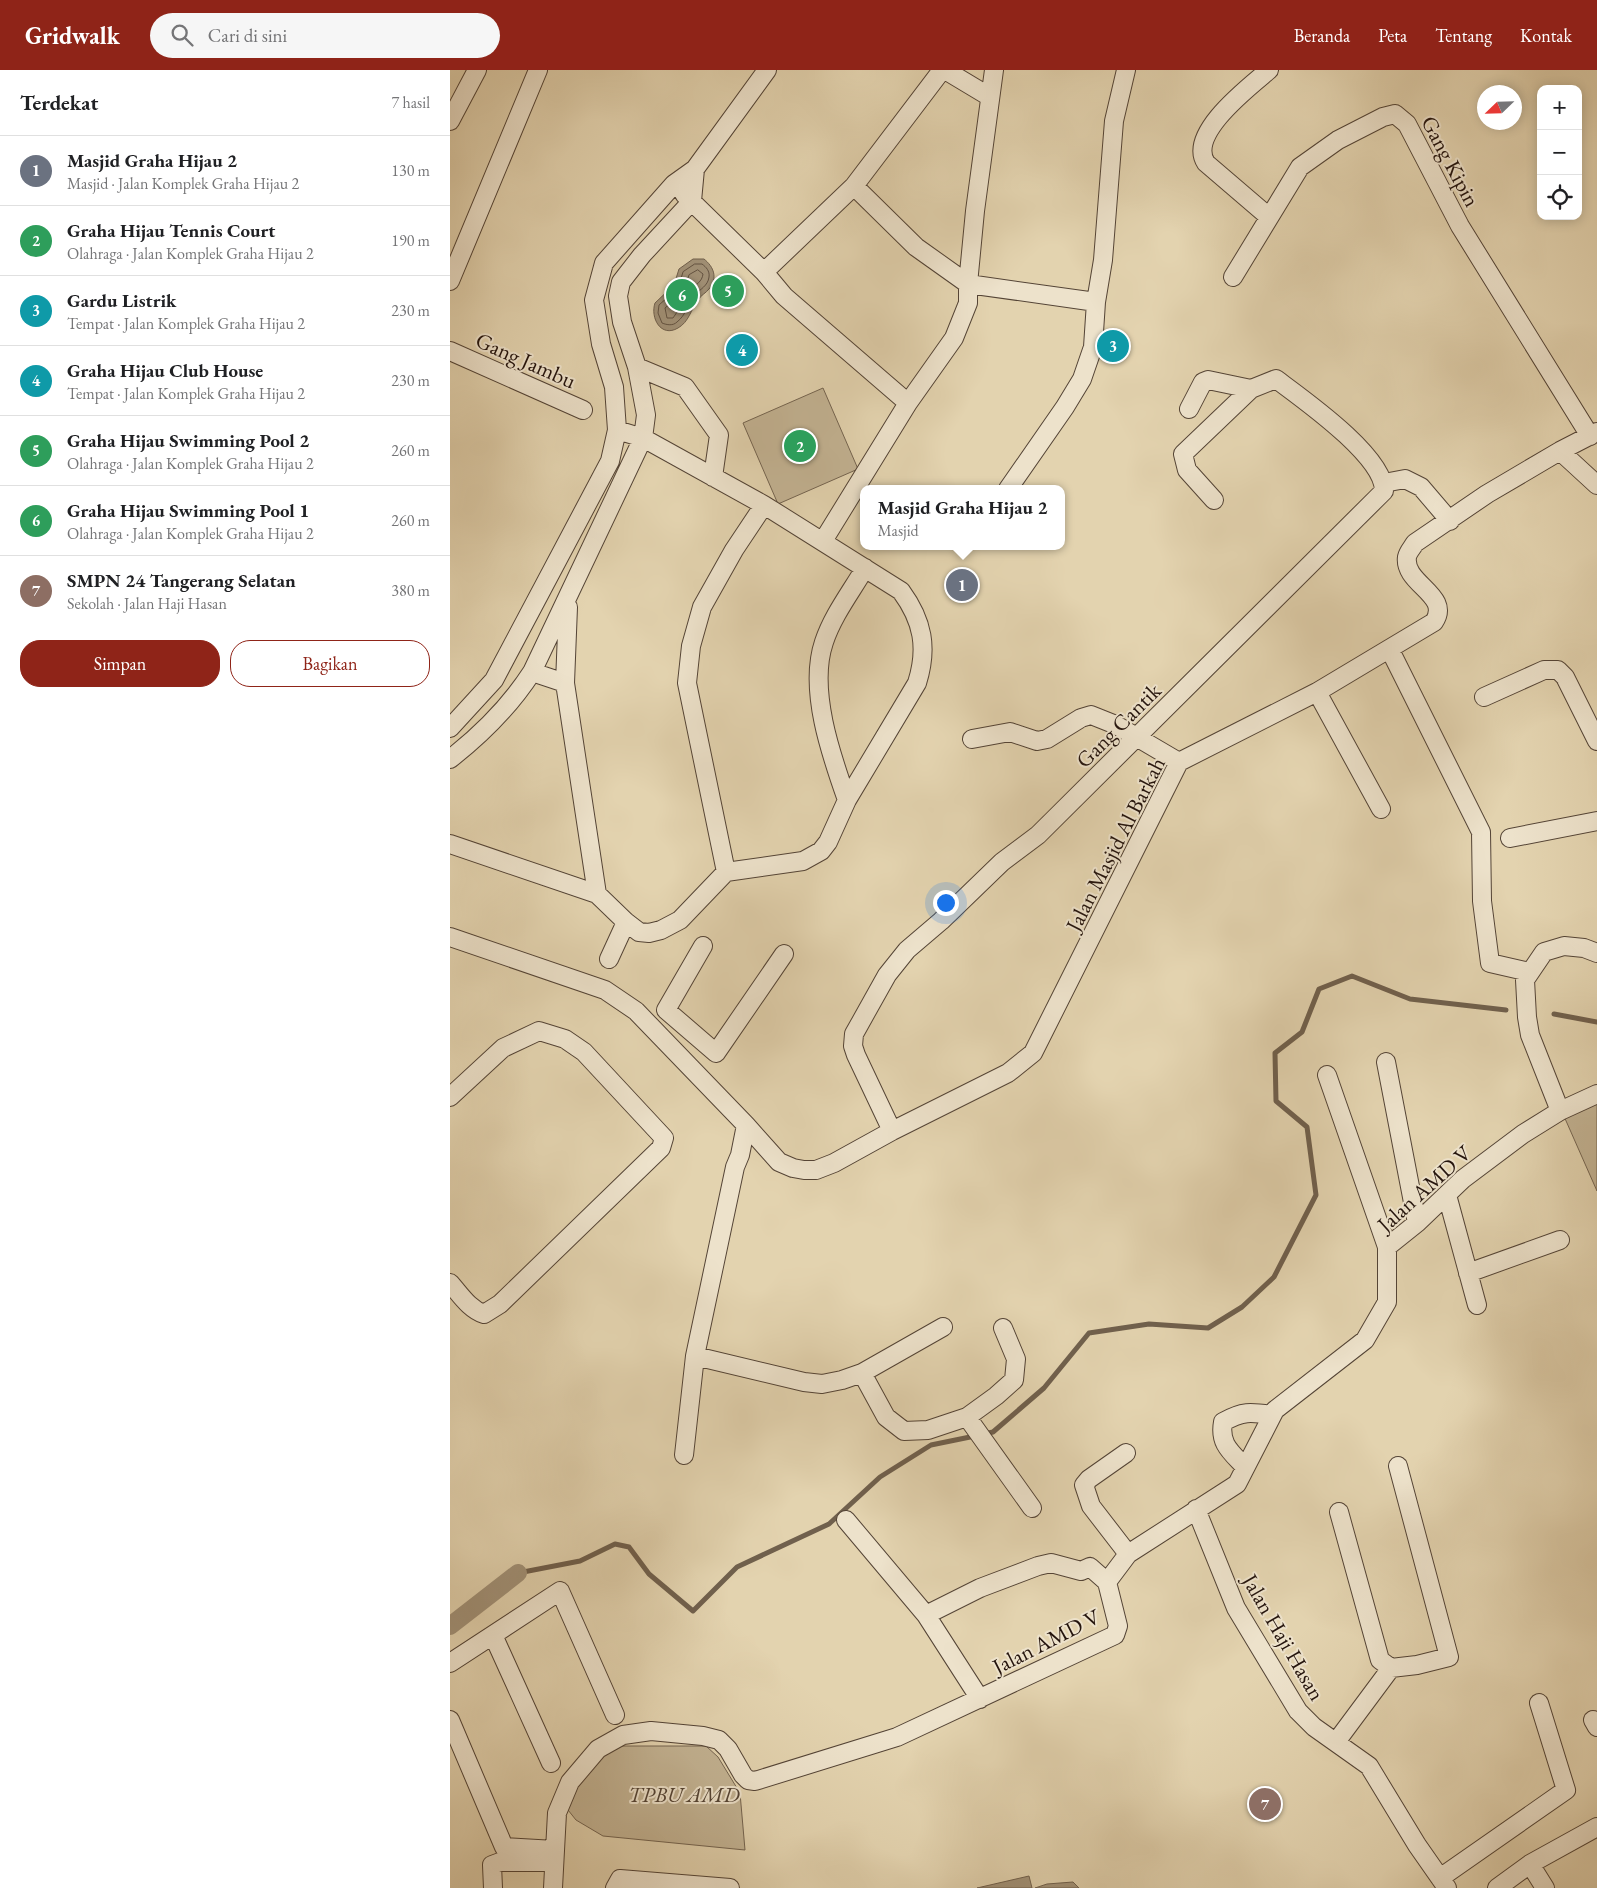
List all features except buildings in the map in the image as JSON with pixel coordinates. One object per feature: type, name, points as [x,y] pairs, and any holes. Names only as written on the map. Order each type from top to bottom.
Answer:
[{"type":"street","points":[[450,121],[477,70]]},
{"type":"street","points":[[450,281],[538,70]]},
{"type":"street","points":[[450,728],[494,680],[610,461],[617,430],[614,387],[601,344],[594,300],[604,263],[674,184],[695,169],[767,70]]},
{"type":"street","points":[[764,272],[854,186],[943,70],[990,98]]},
{"type":"street","points":[[823,541],[908,403],[954,338],[968,303],[975,211],[994,70]]},
{"type":"street","points":[[1011,485],[1065,407],[1082,379],[1093,346],[1096,302],[1103,260],[1114,121],[1126,70]]},
{"type":"street","points":[[1269,70],[1217,117],[1202,151],[1202,158],[1270,217]]},
{"type":"street","name":"Gang Kipin","points":[[1233,277],[1300,167],[1320,152],[1383,117],[1395,114],[1401,117],[1407,124],[1440,190],[1478,257],[1594,434]]},
{"type":"street","points":[[450,759],[490,725],[518,694],[532,672],[643,438],[646,414],[637,367],[622,322],[618,296],[621,282],[642,255],[692,201],[695,169]]},
{"type":"street","points":[[674,184],[764,272],[784,296],[908,403]]},
{"type":"street","points":[[854,186],[916,247],[968,284],[1096,302]]},
{"type":"street","name":"Gang Jambu","points":[[450,351],[583,410]]},
{"type":"street","points":[[637,367],[685,387],[719,434],[713,477]]},
{"type":"street","points":[[1214,500],[1188,470],[1183,454],[1251,389],[1276,379],[1326,416],[1359,448],[1371,462],[1384,483],[1404,479],[1421,487],[1450,520]]},
{"type":"street","points":[[1189,409],[1203,382],[1208,380],[1251,389]]},
{"type":"street","points":[[450,844],[597,894],[626,922],[643,933],[655,932],[670,927],[689,911],[726,872],[803,861],[821,851],[828,842],[847,800],[917,683],[923,665],[921,633],[911,605],[900,592],[764,505],[643,438],[617,430]]},
{"type":"street","name":"Jalan Masjid Al Barkah","points":[[450,936],[605,990],[636,1011],[779,1162],[804,1170],[816,1170],[834,1163],[892,1131],[1008,1073],[1034,1053],[1179,762],[1317,692],[1434,622],[1438,616],[1437,602],[1413,575],[1407,562],[1408,555],[1415,543],[1487,494],[1560,451],[1594,434]]},
{"type":"street","points":[[1560,451],[1597,485]]},
{"type":"street","name":"Gang Cantik","points":[[892,1131],[856,1055],[852,1040],[887,975],[907,950],[941,921],[1002,862],[1038,835],[1136,739],[1384,491],[1384,483]]},
{"type":"street","points":[[726,872],[688,683],[691,646],[702,607],[734,550],[764,505]]},
{"type":"street","points":[[847,800],[834,761],[822,714],[819,677],[820,656],[832,622],[865,568]]},
{"type":"street","points":[[568,597],[565,683],[597,894]]},
{"type":"street","points":[[1390,650],[1481,832],[1482,901],[1490,963],[1529,972]]},
{"type":"street","points":[[1484,697],[1544,670],[1558,670],[1565,677],[1592,719],[1597,741]]},
{"type":"street","points":[[532,672],[565,683]]},
{"type":"street","points":[[1317,692],[1381,809]]},
{"type":"street","points":[[972,739],[1010,732],[1037,742],[1056,735],[1081,718],[1091,715],[1116,725],[1136,739],[1179,762]]},
{"type":"street","points":[[1510,838],[1597,821]]},
{"type":"street","points":[[608,959],[626,922]]},
{"type":"street","points":[[703,946],[666,1010],[716,1052],[784,954]]},
{"type":"street","points":[[1560,1111],[1530,1034],[1525,980],[1544,952],[1564,946],[1584,948],[1597,953]]},
{"type":"street","points":[[450,1097],[503,1048],[539,1031],[565,1038],[584,1052],[664,1138],[661,1148],[491,1311],[484,1314],[478,1312],[471,1307],[450,1283]]},
{"type":"street","points":[[679,1056],[694,1034]]},
{"type":"street","points":[[1386,1062],[1417,1223]]},
{"type":"street","points":[[1327,1075],[1387,1247]]},
{"type":"street","name":"Jalan AMD V","points":[[553,1888],[557,1813],[570,1782],[598,1749],[623,1735],[651,1731],[703,1736],[719,1740],[728,1749],[743,1775],[748,1780],[755,1781],[897,1737],[1115,1635],[1118,1626],[1107,1582],[1128,1554],[1237,1484],[1275,1410],[1365,1340],[1386,1302],[1387,1247],[1417,1223],[1464,1179],[1523,1134],[1560,1111],[1597,1094]]},
{"type":"street","points":[[684,1455],[695,1356],[733,1176],[740,1155],[742,1121]]},
{"type":"street","points":[[740,1155],[764,1146]]},
{"type":"street","points":[[1446,1195],[1477,1305]]},
{"type":"street","points":[[1468,1273],[1560,1240]]},
{"type":"street","points":[[695,1356],[804,1382],[822,1384],[862,1374],[943,1327]]},
{"type":"street","points":[[862,1374],[886,1417],[904,1431],[928,1430],[971,1422],[1014,1380],[1016,1359],[1003,1328]]},
{"type":"street","points":[[1245,1467],[1227,1448],[1220,1434],[1223,1422],[1237,1414],[1255,1413],[1272,1416]]},
{"type":"street","points":[[971,1422],[1032,1508]]},
{"type":"street","points":[[1126,1453],[1089,1479],[1084,1485],[1090,1506],[1128,1554]]},
{"type":"street","points":[[1339,1512],[1380,1660],[1391,1668],[1417,1665],[1448,1657],[1398,1466]]},
{"type":"street","name":"Jalan Haji Hasan","points":[[1196,1509],[1236,1608],[1298,1711],[1314,1726],[1369,1766],[1444,1883]]},
{"type":"street","points":[[846,1520],[926,1614],[980,1699]]},
{"type":"street","points":[[926,1614],[980,1588],[1051,1563],[1081,1572],[1090,1567],[1107,1582]]},
{"type":"street","points":[[450,1664],[560,1591],[615,1715]]},
{"type":"street","points":[[492,1635],[551,1763]]},
{"type":"street","points":[[1336,1742],[1391,1668]]},
{"type":"street","points":[[1444,1883],[1566,1790],[1539,1703]]},
{"type":"street","points":[[450,1720],[504,1847],[554,1856]]},
{"type":"street","points":[[1497,1888],[1530,1864],[1597,1827]]},
{"type":"street","points":[[492,1888],[492,1865],[500,1862],[554,1856]]},
{"type":"street","points":[[1530,1864],[1545,1888]]},
{"type":"street","points":[[615,1888],[620,1879],[730,1888]]},
{"type":"green space","points":[[823,388],[858,469],[778,504],[743,423]]},
{"type":"green space","points":[[1597,1101],[1597,1191],[1563,1114]]},
{"type":"green space","name":"TPBU AMD","points":[[614,1746],[706,1746],[718,1757],[740,1793],[745,1850],[603,1836],[576,1820],[564,1805],[587,1769]]},
{"type":"water","points":[[693,259],[704,259],[707,262],[714,273],[712,285],[698,300],[682,325],[672,330],[662,328],[658,325],[654,315],[655,303],[674,285],[679,269]]},
{"type":"water","points":[[728,282],[736,287],[737,291],[732,299],[728,300],[720,295],[719,291],[724,283]]},
{"type":"water","points":[[1029,1876],[1032,1888],[977,1888]]},
{"type":"water","points":[[1073,1882],[1079,1888],[1035,1888],[1047,1884]]},
{"type":"waterway","points":[[984,1434],[993,1432],[1044,1388],[1089,1333],[1149,1324],[1208,1328],[1242,1307],[1274,1277],[1316,1195],[1307,1127],[1276,1101],[1275,1053],[1302,1032],[1319,989],[1352,976],[1410,999],[1506,1010]]},
{"type":"waterway","points":[[1554,1014],[1597,1022]]},
{"type":"waterway","points":[[518,1573],[580,1561],[615,1544],[629,1547],[649,1574],[693,1611],[737,1567],[829,1524],[880,1477],[931,1445],[975,1436]]},
{"type":"waterway","points":[[450,1626],[518,1573]]},
{"type":"place","name":"Graha Hijau Swimming Pool 2","points":[[728,291]]},
{"type":"place","name":"Graha Hijau Swimming Pool 1","points":[[682,295]]},
{"type":"place","name":"Gardu Listrik","points":[[1113,346]]},
{"type":"place","name":"Graha Hijau Club House","points":[[742,350]]},
{"type":"place","name":"Graha Hijau Tennis Court","points":[[800,446]]},
{"type":"place","name":"Masjid Graha Hijau 2","points":[[962,585]]},
{"type":"place","name":"SMPN 24 Tangerang Selatan","points":[[1265,1804]]}]
